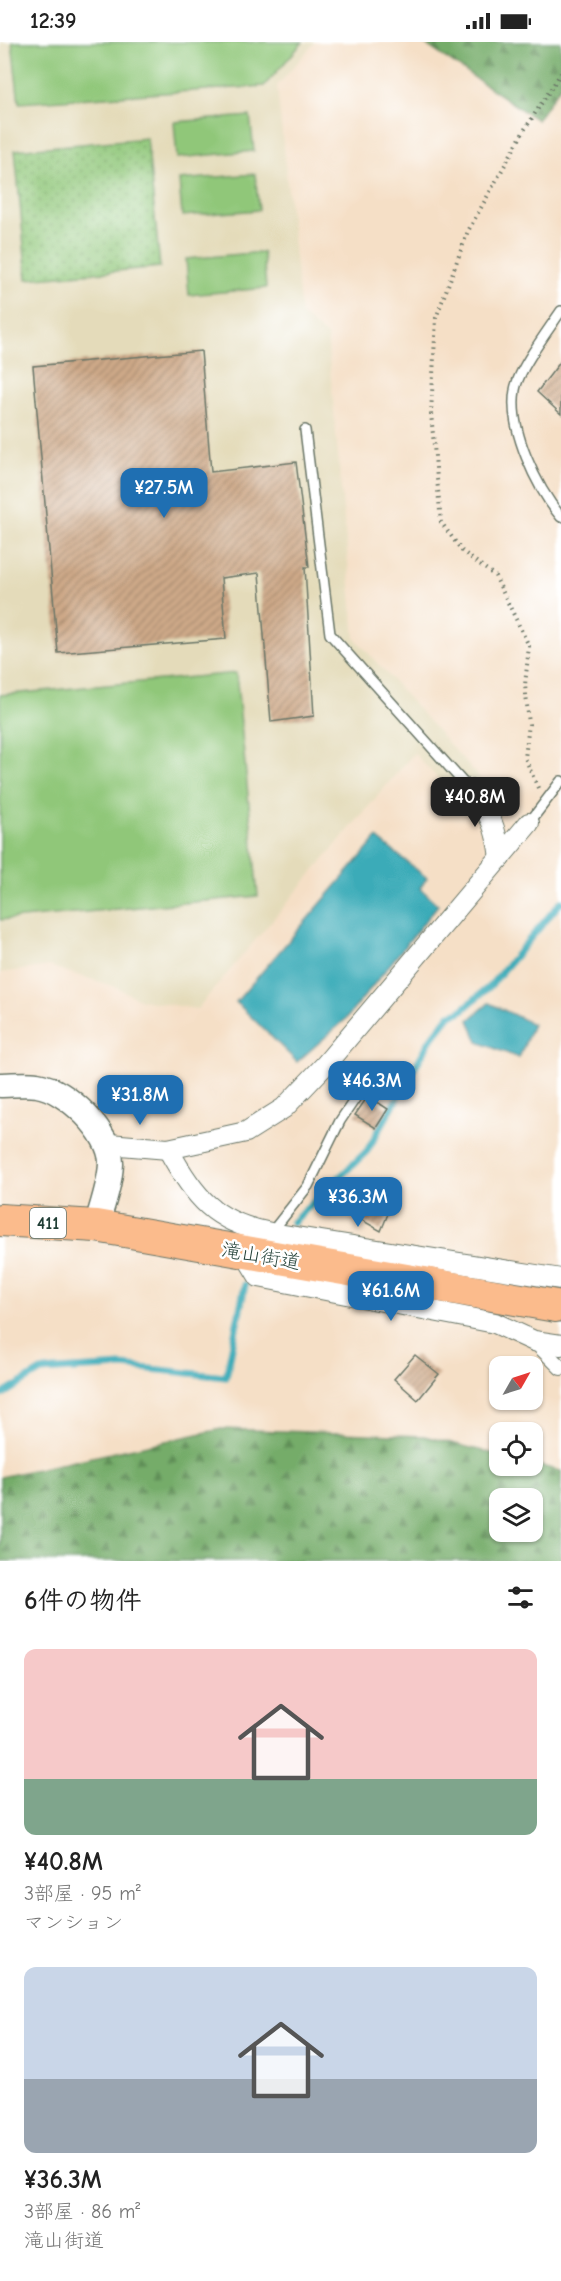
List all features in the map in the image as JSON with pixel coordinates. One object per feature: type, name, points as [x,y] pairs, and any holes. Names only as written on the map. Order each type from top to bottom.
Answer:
[{"type":"highway","name":"滝山街道","points":[[0,1220],[96,1226],[245,1254],[559,1293]]},
{"type":"street","points":[[469,789],[486,808],[496,829],[500,858]]},
{"type":"street","points":[[109,1144],[168,1149],[246,1131],[284,1108],[326,1065],[530,823]]},
{"type":"street","points":[[0,1085],[38,1084],[64,1096],[95,1126],[109,1144],[111,1164],[96,1226]]},
{"type":"street","points":[[168,1149],[181,1173],[208,1207],[231,1222],[271,1233],[559,1293]]},
{"type":"street","points":[[245,1254],[259,1277],[495,1323],[534,1341],[561,1345]]},
{"type":"street","points":[[534,1341],[561,1368]]},
{"type":"lane","points":[[561,311],[537,346],[514,389],[516,420],[524,453],[561,517]]},
{"type":"lane","points":[[305,430],[330,634],[469,789]]},
{"type":"lane","points":[[530,823],[561,781]]},
{"type":"lane","points":[[271,1233],[308,1186],[340,1121],[363,1087]]},
{"type":"path","points":[[538,788],[525,758],[529,723],[525,685],[529,646],[495,576],[462,551],[441,522],[431,413],[436,318],[468,231],[525,129],[561,73]]},
{"type":"shaded area","points":[[0,42],[315,42],[277,86],[301,314],[327,336],[355,638],[483,782],[460,802],[414,753],[197,1009],[141,1000],[116,987],[49,966],[0,973]]},
{"type":"green space","points":[[12,42],[303,42],[264,86],[19,103]]},
{"type":"green space","points":[[422,42],[561,42],[561,85],[537,120]]},
{"type":"green space","points":[[250,116],[254,151],[177,158],[174,122]]},
{"type":"green space","points":[[147,138],[160,267],[27,279],[15,150]]},
{"type":"green space","points":[[255,174],[259,210],[182,216],[179,180]]},
{"type":"green space","points":[[263,252],[266,288],[189,295],[186,259]]},
{"type":"green space","points":[[236,673],[258,896],[0,920],[0,695]]},
{"type":"green space","points":[[221,1429],[424,1436],[489,1452],[489,1476],[543,1476],[543,1466],[561,1471],[561,1561],[0,1561],[0,1477]]},
{"type":"water","points":[[377,838],[427,878],[420,888],[438,905],[346,1019],[297,1062],[236,1002]]},
{"type":"water","points":[[489,1003],[533,1024],[519,1058],[478,1042],[469,1020]]},
{"type":"building","points":[[201,351],[211,472],[296,462],[309,567],[305,567],[314,716],[271,722],[259,573],[221,578],[226,639],[58,653],[33,366]]},
{"type":"building","points":[[561,361],[561,414],[537,392]]},
{"type":"building","points":[[368,1096],[388,1109],[376,1128],[355,1115]]},
{"type":"building","points":[[357,1190],[392,1204],[381,1231],[344,1210]]},
{"type":"building","points":[[415,1355],[439,1374],[418,1400],[394,1379]]},
{"type":"waterway","points":[[293,1222],[367,1151],[431,1039],[450,1015],[460,1012],[490,986],[561,902]]},
{"type":"waterway","points":[[0,1396],[41,1371],[122,1366],[226,1377],[245,1285]]}]
